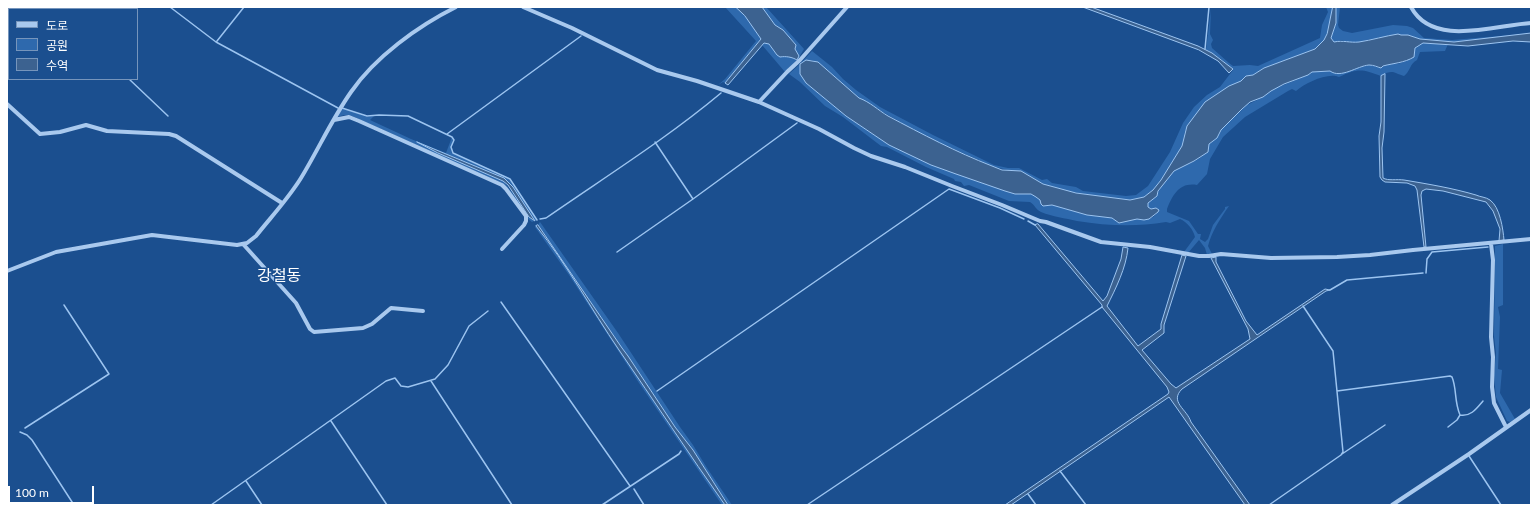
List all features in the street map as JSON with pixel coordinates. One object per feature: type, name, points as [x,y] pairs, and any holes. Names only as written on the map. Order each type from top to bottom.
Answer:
[{"type":"street","points":[[7,271],[56,252],[152,235],[237,245],[247,243],[256,236],[300,179],[354,88],[377,62],[409,35],[456,7]]},
{"type":"street","points":[[523,7],[572,28],[658,70],[697,80],[759,102],[819,129],[871,156],[912,169],[1040,221],[1101,242],[1150,247],[1199,256],[1221,254],[1271,258],[1370,255],[1531,239]]},
{"type":"street","points":[[759,102],[800,60],[847,7]]},
{"type":"street","points":[[1411,7],[1419,18],[1430,26],[1450,30],[1478,31],[1531,23]]},
{"type":"street","points":[[7,104],[40,134],[44,135],[86,125],[107,131],[169,134],[176,136],[282,203]]},
{"type":"street","points":[[334,120],[349,117],[359,121],[482,176],[506,189],[526,216],[526,221],[502,249]]},
{"type":"street","points":[[243,244],[296,304],[310,329],[314,332],[362,328],[372,324],[391,308],[424,311]]},
{"type":"street","points":[[1491,244],[1493,260],[1491,337],[1493,357],[1492,387],[1494,402],[1506,427]]},
{"type":"street","points":[[1392,505],[1469,454],[1531,410]]},
{"type":"green space","points":[[725,7],[736,7],[745,16],[761,39],[725,83],[723,82],[718,85],[725,79],[756,41]]},
{"type":"green space","points":[[762,7],[766,7],[804,49],[798,59],[795,49],[796,45],[783,30],[775,25]]},
{"type":"green space","points":[[1326,7],[1333,7],[1327,34],[1324,40],[1315,49],[1264,68],[1253,75],[1246,76],[1241,81],[1205,102],[1185,131],[1182,146],[1161,180],[1153,190],[1144,197],[1130,200],[1067,191],[1043,184],[1031,177],[992,166],[922,135],[859,98],[818,62],[811,60],[802,62],[812,51],[832,67],[856,90],[880,107],[994,165],[1008,168],[1019,168],[1042,180],[1047,179],[1052,183],[1076,187],[1083,191],[1126,196],[1136,195],[1148,186],[1170,152],[1183,123],[1194,107],[1207,95],[1220,87],[1233,70],[1221,59],[1206,50],[1211,9],[1210,34],[1213,40],[1211,44],[1212,48],[1233,66],[1258,66],[1320,38],[1322,25],[1328,12]]},
{"type":"green space","points":[[1336,7],[1340,7],[1339,28],[1343,31],[1352,33],[1393,25],[1413,28],[1424,38],[1452,40],[1524,34],[1454,42],[1417,39],[1408,35],[1371,39],[1360,42],[1347,42],[1342,40],[1334,42],[1331,38],[1336,23]]},
{"type":"green space","points":[[764,43],[769,44],[777,55],[782,57],[792,57],[797,60],[785,72],[762,45]]},
{"type":"green space","points":[[1423,43],[1448,44],[1445,51],[1420,52],[1417,60],[1413,63],[1404,76],[1393,72],[1381,76],[1360,70],[1339,77],[1323,77],[1296,91],[1292,89],[1245,117],[1223,137],[1210,159],[1207,174],[1197,185],[1186,185],[1178,190],[1167,209],[1167,212],[1189,221],[1198,234],[1201,234],[1200,239],[1205,242],[1208,239],[1213,225],[1225,207],[1229,206],[1217,225],[1208,246],[1212,254],[1207,255],[1205,248],[1199,240],[1188,253],[1184,252],[1195,237],[1189,226],[1180,219],[1170,223],[1166,222],[1133,225],[1111,225],[1077,221],[1041,212],[1030,202],[1009,201],[969,185],[964,186],[961,182],[955,181],[954,179],[926,167],[887,147],[881,146],[843,117],[825,106],[800,82],[789,74],[800,64],[800,71],[806,83],[846,116],[874,135],[931,165],[1015,194],[1031,194],[1048,206],[1052,205],[1087,215],[1112,218],[1119,223],[1136,219],[1149,219],[1154,216],[1159,210],[1156,208],[1151,209],[1148,207],[1148,203],[1157,196],[1170,175],[1175,170],[1199,159],[1206,152],[1209,144],[1216,138],[1221,130],[1247,105],[1263,97],[1274,89],[1312,72],[1345,72],[1370,65],[1379,68],[1391,64],[1398,64],[1406,61],[1415,48]]},
{"type":"green space","points":[[342,108],[367,117],[374,116],[370,120],[446,153],[452,137],[452,153],[510,180],[537,220],[535,221],[513,187],[495,175],[420,144],[503,181],[534,221],[532,222],[528,219],[502,183],[352,116],[344,115],[337,117]]},
{"type":"green space","points":[[540,222],[618,333],[732,505],[728,504],[693,450],[675,427],[538,225]]},
{"type":"green space","points":[[536,226],[564,264],[668,423],[725,505],[722,505],[639,383],[569,275],[535,227]]},
{"type":"green space","points":[[1503,244],[1503,305],[1498,307],[1500,317],[1498,369],[1502,370],[1500,393],[1515,419],[1510,422],[1507,421],[1496,397],[1494,375],[1496,353],[1494,336],[1495,246]]},
{"type":"water","points":[[736,7],[762,7],[775,25],[783,30],[796,45],[795,49],[799,56],[797,60],[789,57],[780,57],[769,44],[764,43],[728,85],[725,83],[761,39],[745,16]]},
{"type":"water","points":[[1083,7],[1091,7],[1198,46],[1212,53],[1233,69],[1229,73],[1218,61],[1199,50]]},
{"type":"water","points":[[1333,7],[1336,7],[1336,23],[1331,38],[1334,42],[1359,42],[1398,34],[1408,35],[1420,39],[1454,42],[1531,33],[1531,42],[1513,41],[1468,46],[1423,43],[1415,48],[1414,57],[1403,62],[1383,66],[1381,68],[1369,65],[1339,74],[1330,71],[1312,72],[1284,84],[1263,97],[1250,102],[1221,130],[1217,138],[1209,144],[1208,152],[1174,171],[1158,191],[1157,196],[1148,203],[1148,207],[1151,209],[1156,208],[1159,210],[1158,212],[1149,219],[1137,219],[1119,223],[1112,218],[1087,215],[1052,205],[1043,206],[1040,200],[1031,194],[1015,194],[931,165],[889,145],[846,116],[806,83],[800,74],[800,64],[806,60],[818,62],[859,98],[888,116],[952,149],[1002,170],[1021,171],[1043,184],[1076,193],[1130,200],[1144,197],[1153,190],[1161,180],[1182,146],[1187,126],[1205,102],[1229,86],[1241,81],[1246,76],[1253,75],[1264,68],[1315,49],[1324,40],[1327,34]]},
{"type":"water","points":[[1385,74],[1384,132],[1382,148],[1383,178],[1440,186],[1488,199],[1493,203],[1499,213],[1504,240],[1499,241],[1500,229],[1493,211],[1486,202],[1443,191],[1426,189],[1422,191],[1421,195],[1426,247],[1424,247],[1417,190],[1415,186],[1407,183],[1385,182],[1380,177],[1379,136],[1381,122],[1381,76]]},
{"type":"water","points":[[417,142],[504,178],[513,187],[535,221],[529,217],[508,185],[503,181],[438,153]]},
{"type":"water","points":[[1038,224],[1103,301],[1107,296],[1121,259],[1123,247],[1128,248],[1123,270],[1107,306],[1138,346],[1161,329],[1161,324],[1182,255],[1186,256],[1164,325],[1164,333],[1142,350],[1176,388],[1250,339],[1248,329],[1211,258],[1216,257],[1216,262],[1246,321],[1257,335],[1325,289],[1330,290],[1326,291],[1182,389],[1178,394],[1177,398],[1180,406],[1250,505],[1245,505],[1169,397],[1011,505],[1005,505],[1169,392],[1167,387],[1102,307],[1102,305],[1035,225]]},
{"type":"water","points":[[538,225],[675,427],[693,450],[728,505],[725,505],[619,350],[569,271],[536,226]]},
{"type":"waterway","points":[[170,7],[216,42],[338,108]]},
{"type":"waterway","points":[[217,41],[244,7]]},
{"type":"waterway","points":[[1205,49],[1209,7]]},
{"type":"waterway","points":[[447,134],[581,36]]},
{"type":"waterway","points":[[130,80],[168,116]]},
{"type":"waterway","points":[[540,219],[546,218],[635,157],[679,126],[721,93]]},
{"type":"waterway","points":[[342,108],[367,116],[408,116],[452,137],[454,140],[451,147],[453,153],[510,179],[537,220]]},
{"type":"waterway","points":[[693,199],[797,123]]},
{"type":"waterway","points":[[617,252],[693,199],[655,142]]},
{"type":"waterway","points":[[657,391],[949,189],[1000,208],[1024,219]]},
{"type":"waterway","points":[[1028,221],[1035,225]]},
{"type":"waterway","points":[[1426,273],[1427,259],[1432,252],[1488,247]]},
{"type":"waterway","points":[[1330,290],[1347,280],[1423,273]]},
{"type":"waterway","points":[[501,302],[630,486]]},
{"type":"waterway","points":[[25,428],[109,374],[64,305]]},
{"type":"waterway","points":[[1269,505],[1341,455],[1343,452],[1333,351],[1303,306]]},
{"type":"waterway","points":[[807,505],[1102,307]]},
{"type":"waterway","points":[[211,505],[386,381],[395,378],[401,386],[408,387],[435,379],[448,365],[469,326],[488,311]]},
{"type":"waterway","points":[[1337,391],[1450,376],[1454,382],[1460,415],[1467,415],[1471,413],[1483,401]]},
{"type":"waterway","points":[[431,381],[512,505]]},
{"type":"waterway","points":[[1448,427],[1457,420],[1460,415]]},
{"type":"waterway","points":[[331,421],[387,505]]},
{"type":"waterway","points":[[1342,454],[1385,425]]},
{"type":"waterway","points":[[20,432],[27,435],[32,440],[74,505]]},
{"type":"waterway","points":[[602,505],[679,454],[681,451]]},
{"type":"waterway","points":[[1469,456],[1501,505]]},
{"type":"waterway","points":[[1060,471],[1086,505]]},
{"type":"waterway","points":[[246,481],[262,505]]},
{"type":"waterway","points":[[634,489],[644,505]]},
{"type":"waterway","points":[[1028,494],[1036,505]]},
{"type":"district","name":"강철동","points":[[279,276]]}]
